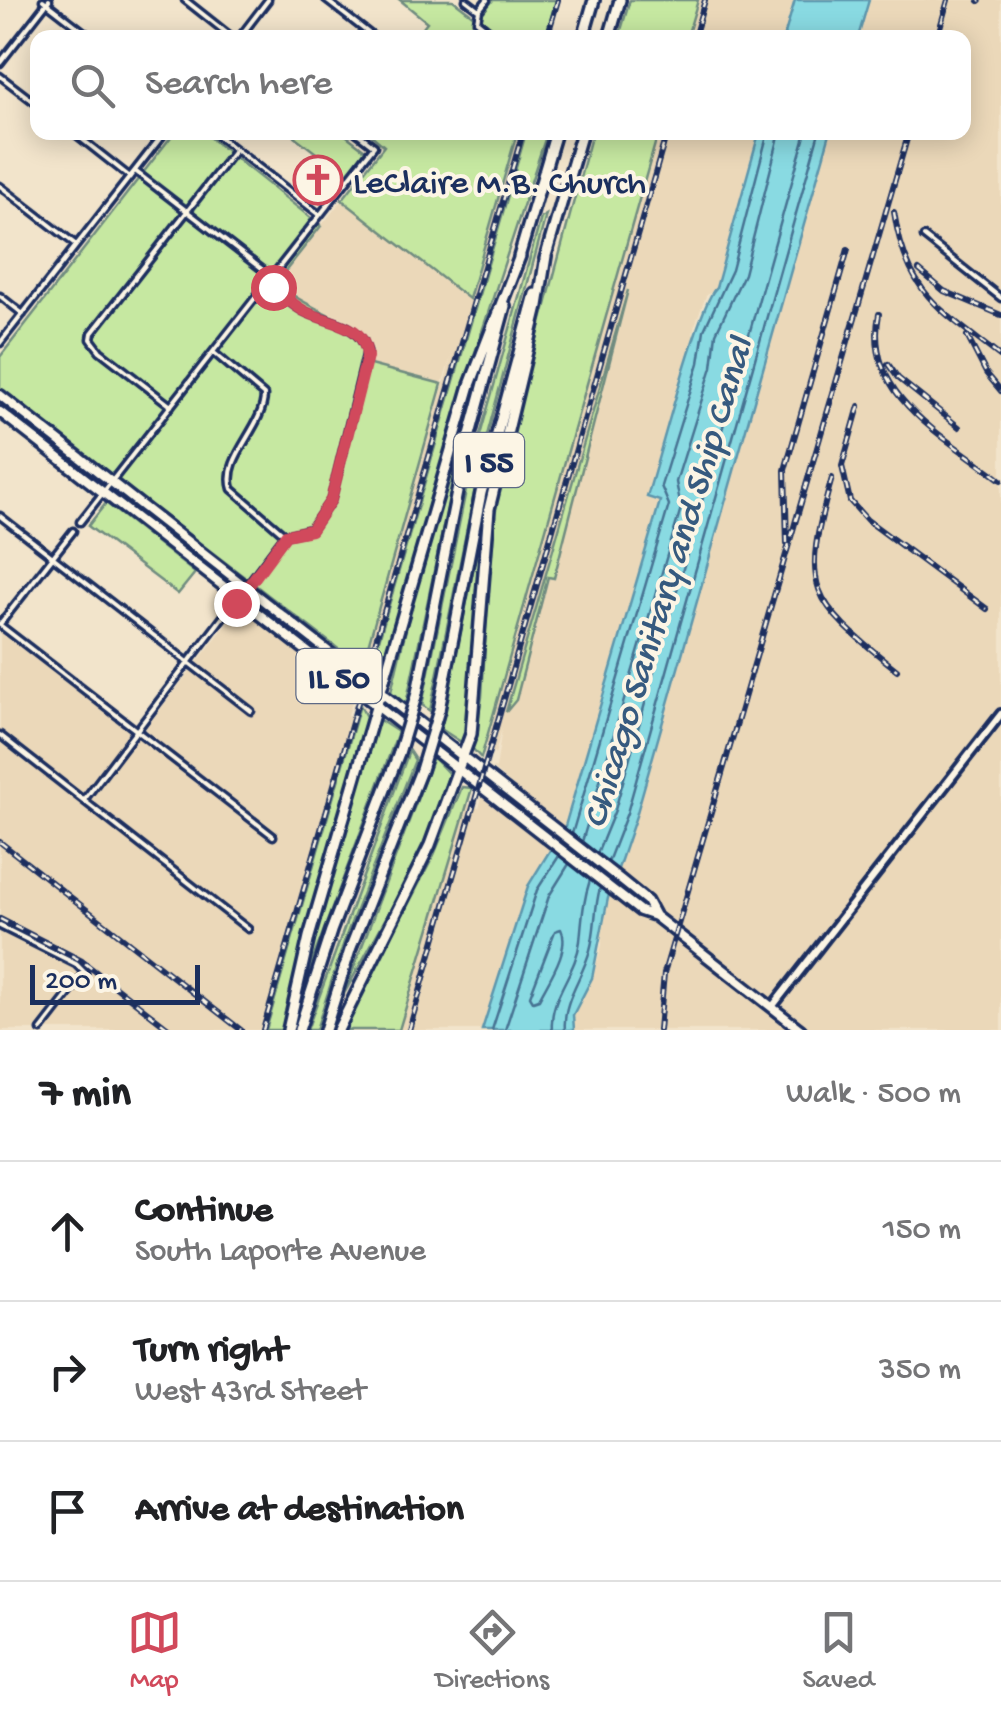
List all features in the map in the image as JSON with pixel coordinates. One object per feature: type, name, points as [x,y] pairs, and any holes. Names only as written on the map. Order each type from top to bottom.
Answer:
[{"type":"highway","points":[[586,30],[594,0]]},
{"type":"highway","points":[[611,30],[620,0]]},
{"type":"highway","name":"I 55","points":[[299,1030],[330,931],[400,753],[417,693],[464,457],[554,140]]},
{"type":"highway","name":"I 55","points":[[324,1030],[439,710],[481,493],[580,140]]},
{"type":"highway","points":[[288,1030],[309,937],[470,385],[520,256]]},
{"type":"highway","points":[[338,1030],[416,876],[464,758],[477,692],[488,509],[546,256]]},
{"type":"main road","name":"IL 50","points":[[0,396],[561,832],[647,901],[656,916]]},
{"type":"main road","name":"IL 50","points":[[0,412],[640,911],[656,916],[801,1030]]},
{"type":"main road","points":[[772,1007],[1001,714]]},
{"type":"street","points":[[185,0],[225,30]]},
{"type":"street","points":[[243,30],[268,0]]},
{"type":"street","points":[[326,0],[365,30]]},
{"type":"street","points":[[466,0],[479,10]]},
{"type":"street","points":[[486,0],[477,20],[489,30]]},
{"type":"street","points":[[0,63],[47,1],[82,30]]},
{"type":"street","points":[[0,76],[30,99]]},
{"type":"street","points":[[82,140],[130,177]]},
{"type":"street","points":[[0,343],[159,140]]},
{"type":"street","points":[[223,140],[320,215]]},
{"type":"street","points":[[80,522],[374,146],[366,140]]},
{"type":"street","points":[[172,406],[91,340],[235,150]]},
{"type":"street","points":[[135,171],[272,277]]},
{"type":"street","points":[[0,186],[76,246]]},
{"type":"street","points":[[924,237],[1001,298]]},
{"type":"street","points":[[84,800],[286,535],[311,530],[327,508],[367,357],[366,345],[353,330],[301,309],[267,283]]},
{"type":"street","points":[[0,296],[23,314]]},
{"type":"street","points":[[213,352],[264,395],[261,411],[231,473],[232,489],[286,535]]},
{"type":"street","points":[[0,516],[251,711]]},
{"type":"street","points":[[73,531],[0,624],[272,836]]},
{"type":"street","points":[[0,734],[248,929]]},
{"type":"street","points":[[0,926],[76,964],[85,973],[41,1030]]},
{"type":"shaded area","points":[[698,0],[795,0],[786,30],[689,30]]},
{"type":"shaded area","points":[[869,0],[1001,0],[1001,1030],[574,1030],[573,1015],[592,978],[602,945],[601,927],[608,898],[636,816],[828,140],[971,140],[971,30],[860,30]]},
{"type":"shaded area","points":[[515,140],[524,140],[373,659],[365,657],[452,355],[442,384],[370,365],[371,350],[339,317],[304,306],[275,283],[342,200],[469,298]]},
{"type":"shaded area","points":[[656,140],[757,140],[716,288],[706,296],[694,328],[690,361],[648,497],[660,500],[563,829],[491,767],[496,769],[502,728],[495,754],[485,742]],"holes":[[[629,290],[554,577],[549,577],[519,686],[507,711]]]},
{"type":"shaded area","points":[[241,606],[353,699],[348,715],[356,720],[266,1030],[0,1030],[0,632],[138,738]]},
{"type":"shaded area","points":[[483,795],[552,848],[528,886],[482,1030],[399,1030],[467,804],[479,808]]},
{"type":"green space","points":[[400,0],[453,0],[478,19],[493,0],[556,0],[547,30],[421,30],[427,22]]},
{"type":"green space","points":[[630,0],[698,0],[689,30],[621,30]]},
{"type":"green space","points":[[169,140],[213,140],[321,226],[276,283],[367,338],[370,365],[442,384],[362,667],[0,390],[0,357]]},
{"type":"green space","points":[[299,140],[352,140],[365,150],[346,176]]},
{"type":"green space","points":[[377,140],[515,140],[469,299],[342,200],[384,146]]},
{"type":"green space","points":[[524,140],[545,140],[470,368],[381,675],[373,678],[369,674]]},
{"type":"green space","points":[[590,140],[656,140],[481,758],[472,748],[482,697],[493,503]]},
{"type":"green space","points":[[546,215],[482,454],[430,711],[422,705],[470,471],[541,218]]},
{"type":"green space","points":[[628,290],[554,578],[548,577],[516,700],[506,712]]},
{"type":"green space","points":[[467,405],[406,704],[391,692],[424,553]]},
{"type":"green space","points":[[106,503],[195,573],[178,594],[88,526]]},
{"type":"green space","points":[[481,532],[473,701],[464,744],[441,729]]},
{"type":"green space","points":[[360,705],[367,719],[283,1030],[266,1030]]},
{"type":"green space","points":[[378,719],[398,732],[303,986],[317,925]]},
{"type":"green space","points":[[409,751],[415,760],[346,936],[316,1030],[307,1030]]},
{"type":"green space","points":[[433,757],[449,774],[422,852],[344,994]]},
{"type":"green space","points":[[462,787],[472,788],[399,1030],[343,1030],[434,855]]},
{"type":"water","points":[[795,0],[869,0],[860,30],[786,30]]},
{"type":"water","name":"Chicago Sanitary and Ship Canal","points":[[757,140],[828,140],[636,816],[608,898],[592,978],[573,1015],[574,1030],[482,1030],[528,886],[565,826],[660,501],[647,497],[690,351],[716,288]]},
{"type":"railway","points":[[549,30],[558,0]]},
{"type":"railway","points":[[696,30],[705,0]]},
{"type":"railway","points":[[939,30],[948,0]]},
{"type":"railway","points":[[263,1030],[521,140]]},
{"type":"railway","points":[[409,1030],[665,140]]},
{"type":"railway","points":[[659,1030],[664,973],[907,140]]},
{"type":"railway","points":[[894,212],[900,240],[917,282],[944,312],[1001,357]]},
{"type":"railway","points":[[787,543],[785,470],[848,249]]},
{"type":"railway","points":[[919,270],[944,291],[1001,315]]},
{"type":"railway","points":[[879,314],[877,343],[883,369],[896,391],[934,430],[1001,480]]},
{"type":"railway","points":[[967,336],[986,373],[1001,391]]},
{"type":"railway","points":[[888,364],[898,378],[959,427]]},
{"type":"railway","points":[[859,406],[842,466],[850,501],[867,520],[987,609]]},
{"type":"railway","points":[[832,478],[816,545],[819,589],[845,626],[897,670]]},
{"type":"railway","points":[[0,842],[241,1030]]},
{"type":"railway","points":[[0,919],[82,961],[171,1030]]},
{"type":"place","name":"LeClaire M.B. Church","points":[[318,180]]},
{"type":"route","points":[[236,603],[286,535],[311,530],[327,508],[367,357],[366,345],[353,330],[306,312],[273,287]]}]
